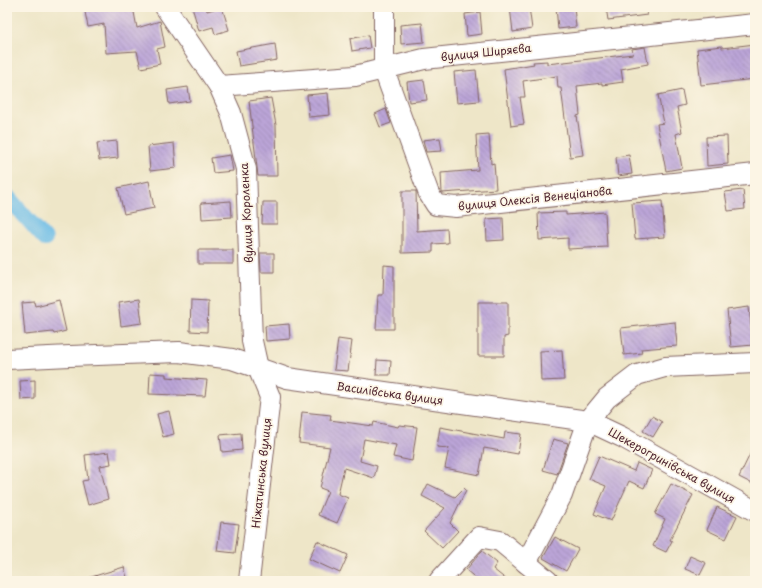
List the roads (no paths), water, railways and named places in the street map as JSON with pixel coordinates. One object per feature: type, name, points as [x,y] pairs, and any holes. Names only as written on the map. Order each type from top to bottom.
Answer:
[{"type":"street","name":"вулиця Короленка","points":[[165,7],[219,86],[231,113],[246,169],[252,341],[258,368]]},
{"type":"street","name":"вулиця Олексія Венеціанова","points":[[384,7],[384,70],[428,194],[436,205],[456,207],[755,174]]},
{"type":"street","name":"вулиця Ширяєва","points":[[219,86],[355,76],[424,59],[755,24]]},
{"type":"street","name":"Василівська вулиця","points":[[7,359],[179,352],[232,359],[286,378],[588,421]]},
{"type":"street","points":[[526,563],[562,496],[588,421],[607,398],[637,375],[665,367],[755,362]]},
{"type":"street","name":"Ніжатинська вулиця","points":[[249,581],[270,397],[258,368]]},
{"type":"street","name":"Шекерогринівська вулиця","points":[[588,421],[622,437],[755,511]]},
{"type":"street","points":[[438,581],[479,537],[500,541],[548,581]]},
{"type":"waterway","points":[[7,196],[45,239]]}]
